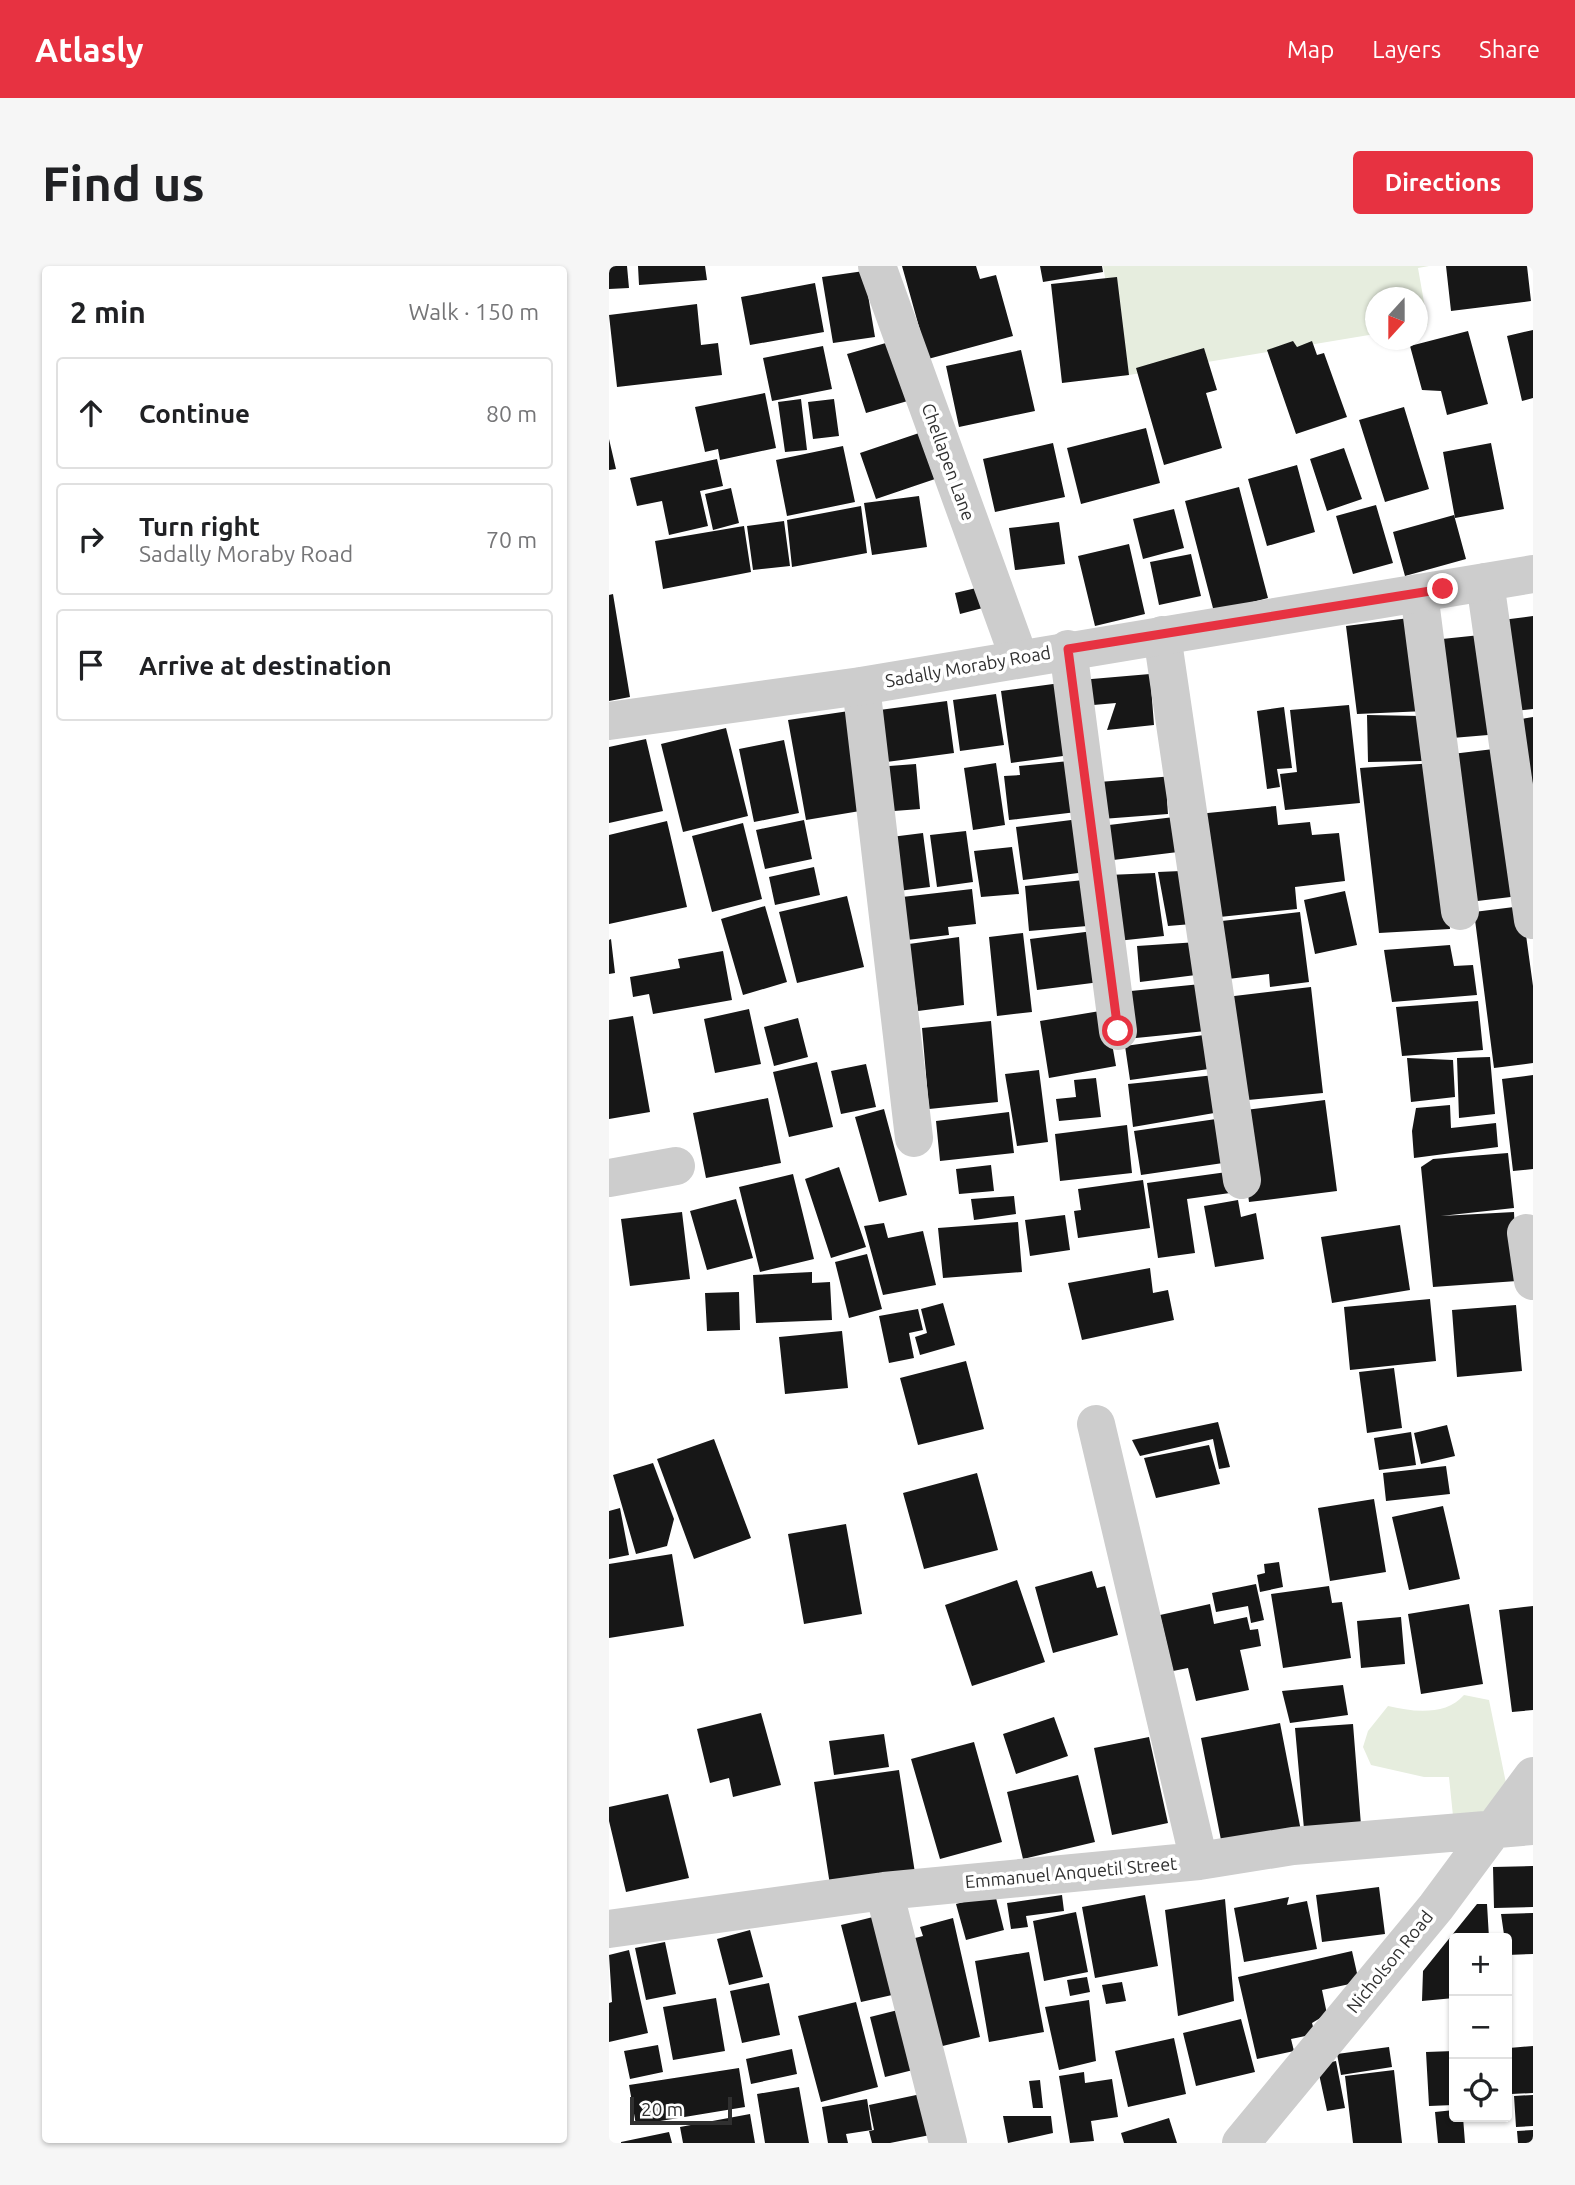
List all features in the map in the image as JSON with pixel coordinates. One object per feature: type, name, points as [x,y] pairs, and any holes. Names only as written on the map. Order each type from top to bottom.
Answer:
[{"type":"street","name":"Chellapen Lane","points":[[877,266],[1019,658]]},
{"type":"street","name":"Sadally Moraby Road","points":[[609,721],[861,686],[1068,649],[1533,574]]},
{"type":"street","points":[[1485,582],[1533,920]]},
{"type":"street","points":[[1419,593],[1460,911]]},
{"type":"street","points":[[1162,635],[1242,1180]]},
{"type":"street","points":[[1068,649],[1118,1031]]},
{"type":"street","points":[[861,686],[914,1138]]},
{"type":"street","points":[[609,1178],[676,1166]]},
{"type":"street","points":[[1526,1233],[1533,1281]]},
{"type":"street","points":[[1096,1424],[1199,1861]]},
{"type":"street","name":"Nicholson Road","points":[[1241,2143],[1436,1907],[1490,1830],[1533,1776]]},
{"type":"street","name":"Emmanuel Anquetil Street","points":[[609,1928],[884,1891],[1199,1861],[1293,1846],[1533,1826]]},
{"type":"street","points":[[884,1891],[948,2143]]},
{"type":"green space","points":[[1103,266],[1429,266],[1418,268],[1421,287],[1365,287],[1365,336],[1123,376]]},
{"type":"green space","points":[[1464,1695],[1489,1700],[1506,1783],[1486,1814],[1453,1816],[1449,1777],[1424,1777],[1371,1765],[1363,1747],[1368,1731],[1388,1706],[1429,1711],[1457,1702]]},
{"type":"building","points":[[609,266],[627,266],[629,288],[609,289]]},
{"type":"building","points":[[638,266],[705,266],[707,280],[639,285]]},
{"type":"building","points":[[902,266],[976,266],[980,279],[996,275],[1013,336],[928,359]]},
{"type":"building","points":[[1040,266],[1102,266],[1103,272],[1043,282]]},
{"type":"building","points":[[1446,266],[1527,266],[1531,301],[1451,311]]},
{"type":"building","points":[[864,271],[875,337],[833,343],[822,277]]},
{"type":"building","points":[[1117,277],[1129,375],[1062,383],[1051,284]]},
{"type":"building","points":[[815,283],[824,332],[750,345],[741,297]]},
{"type":"building","points":[[697,304],[701,345],[718,343],[722,375],[617,387],[609,315]]},
{"type":"building","points":[[1533,330],[1533,398],[1522,401],[1507,336]]},
{"type":"building","points":[[1468,331],[1488,404],[1447,415],[1441,391],[1422,390],[1411,350],[1428,350],[1428,341]]},
{"type":"building","points":[[900,339],[918,398],[866,413],[847,354]]},
{"type":"building","points":[[1293,341],[1297,347],[1312,341],[1317,355],[1324,353],[1347,417],[1296,434],[1267,350]]},
{"type":"building","points":[[823,346],[832,389],[772,401],[763,358]]},
{"type":"building","points":[[1204,348],[1217,390],[1206,393],[1222,448],[1164,465],[1136,368]]},
{"type":"building","points":[[1021,350],[1035,411],[959,427],[946,366]]},
{"type":"building","points":[[765,393],[776,448],[720,460],[718,449],[705,452],[695,407]]},
{"type":"building","points":[[801,399],[807,450],[785,452],[778,402]]},
{"type":"building","points":[[834,399],[839,436],[813,439],[808,402]]},
{"type":"building","points":[[1404,407],[1429,489],[1385,502],[1359,420]]},
{"type":"building","points":[[1146,428],[1160,483],[1081,504],[1067,448]]},
{"type":"building","points":[[922,432],[938,478],[876,499],[860,453]]},
{"type":"building","points":[[609,439],[616,469],[609,470]]},
{"type":"building","points":[[1053,443],[1065,497],[995,512],[983,459]]},
{"type":"building","points":[[1491,443],[1504,509],[1455,518],[1443,452]]},
{"type":"building","points":[[843,446],[855,502],[787,516],[776,460]]},
{"type":"building","points":[[1344,448],[1362,499],[1327,511],[1310,459]]},
{"type":"building","points":[[717,459],[723,486],[700,491],[708,526],[669,535],[662,501],[637,506],[630,478]]},
{"type":"building","points":[[1297,465],[1315,532],[1267,546],[1248,479]]},
{"type":"building","points":[[1239,487],[1268,598],[1214,612],[1185,501]]},
{"type":"building","points":[[731,488],[739,523],[713,530],[705,494]]},
{"type":"building","points":[[919,496],[927,547],[872,555],[864,503]]},
{"type":"building","points":[[1376,505],[1393,563],[1353,574],[1336,516]]},
{"type":"building","points":[[861,506],[867,553],[792,567],[787,520]]},
{"type":"building","points":[[1174,509],[1184,548],[1143,559],[1133,519]]},
{"type":"building","points":[[1454,515],[1466,559],[1405,576],[1393,532]]},
{"type":"building","points":[[784,521],[790,566],[753,570],[747,526]]},
{"type":"building","points":[[1059,522],[1065,564],[1015,570],[1009,528]]},
{"type":"building","points":[[744,526],[751,572],[663,589],[655,541]]},
{"type":"building","points":[[1129,544],[1145,614],[1095,626],[1078,556]]},
{"type":"building","points":[[1191,554],[1201,596],[1159,605],[1150,562]]},
{"type":"building","points":[[989,585],[994,605],[960,614],[955,593]]},
{"type":"building","points":[[613,594],[630,697],[609,701],[609,595]]},
{"type":"building","points":[[1533,616],[1533,709],[1515,711],[1502,620]]},
{"type":"building","points":[[1417,617],[1426,711],[1357,714],[1346,626]]},
{"type":"building","points":[[1490,634],[1500,734],[1452,738],[1442,639]]},
{"type":"building","points":[[1150,674],[1154,725],[1107,730],[1116,703],[1082,706],[1080,680]]},
{"type":"building","points":[[1068,682],[1078,754],[1011,763],[1001,691]]},
{"type":"building","points":[[996,694],[1004,745],[960,751],[953,700]]},
{"type":"building","points":[[947,701],[954,753],[879,763],[872,711]]},
{"type":"building","points":[[1349,705],[1360,803],[1285,810],[1280,774],[1297,772],[1290,710]]},
{"type":"building","points":[[1284,707],[1292,768],[1277,769],[1280,787],[1267,789],[1257,711]]},
{"type":"building","points":[[849,711],[866,810],[806,820],[788,720]]},
{"type":"building","points":[[1367,715],[1421,716],[1422,761],[1368,762]]},
{"type":"building","points":[[1533,717],[1533,787],[1521,719]]},
{"type":"building","points":[[726,728],[748,816],[683,832],[661,744]]},
{"type":"building","points":[[646,739],[663,811],[609,823],[609,747]]},
{"type":"building","points":[[784,740],[799,813],[754,822],[739,749]]},
{"type":"building","points":[[1502,748],[1519,896],[1469,902],[1452,754]]},
{"type":"building","points":[[1079,760],[1085,811],[1009,820],[1004,776],[1020,775],[1019,766]]},
{"type":"building","points":[[996,763],[1005,825],[973,830],[964,768]]},
{"type":"building","points":[[1435,763],[1450,929],[1379,933],[1360,768]]},
{"type":"building","points":[[916,764],[920,809],[881,812],[876,767]]},
{"type":"building","points":[[1174,776],[1167,800],[1168,814],[1102,819],[1099,782]]},
{"type":"building","points":[[1276,806],[1278,825],[1310,822],[1312,835],[1339,833],[1345,881],[1295,887],[1297,909],[1210,918],[1198,814]]},
{"type":"building","points":[[1174,817],[1178,852],[1105,861],[1101,826]]},
{"type":"building","points":[[1087,818],[1094,871],[1023,880],[1016,827]]},
{"type":"building","points":[[804,820],[812,859],[765,869],[756,830]]},
{"type":"building","points":[[667,821],[687,907],[609,924],[609,835]]},
{"type":"building","points":[[743,823],[762,899],[712,912],[692,836]]},
{"type":"building","points":[[966,831],[973,882],[937,887],[930,835]]},
{"type":"building","points":[[923,833],[930,887],[898,891],[891,837]]},
{"type":"building","points":[[1012,847],[1019,894],[981,897],[974,851]]},
{"type":"building","points":[[814,867],[820,895],[775,905],[769,877]]},
{"type":"building","points":[[1181,871],[1192,924],[1168,926],[1158,872]]},
{"type":"building","points":[[1155,873],[1164,936],[1117,941],[1108,875]]},
{"type":"building","points":[[1094,879],[1099,925],[1029,931],[1025,886]]},
{"type":"building","points":[[972,889],[976,924],[948,927],[949,935],[907,940],[902,897]]},
{"type":"building","points":[[1345,891],[1357,945],[1315,954],[1304,900]]},
{"type":"building","points":[[847,896],[864,967],[797,983],[779,912]]},
{"type":"building","points":[[765,906],[787,982],[743,995],[721,919]]},
{"type":"building","points":[[1522,906],[1533,986],[1533,1063],[1494,1068],[1474,912]]},
{"type":"building","points":[[1300,912],[1309,982],[1270,987],[1269,974],[1220,980],[1213,922]]},
{"type":"building","points":[[1101,930],[1108,981],[1037,990],[1030,939]]},
{"type":"building","points":[[1023,933],[1032,1012],[997,1016],[989,937]]},
{"type":"building","points":[[959,937],[964,1005],[918,1011],[909,944]]},
{"type":"building","points":[[611,939],[615,973],[609,974],[609,940]]},
{"type":"building","points":[[1198,942],[1204,974],[1140,982],[1137,946]]},
{"type":"building","points":[[1450,945],[1454,966],[1473,965],[1477,995],[1392,1002],[1384,950]]},
{"type":"building","points":[[723,951],[732,1000],[653,1014],[649,994],[633,997],[630,977],[680,968],[678,959]]},
{"type":"building","points":[[1201,984],[1206,1031],[1126,1039],[1121,992]]},
{"type":"building","points":[[1311,987],[1323,1093],[1237,1101],[1226,997]]},
{"type":"building","points":[[1478,1001],[1483,1050],[1402,1056],[1396,1007]]},
{"type":"building","points":[[749,1009],[761,1064],[715,1073],[704,1019]]},
{"type":"building","points":[[1106,1010],[1116,1066],[1049,1078],[1040,1021]]},
{"type":"building","points":[[633,1016],[650,1112],[609,1119],[609,1020]]},
{"type":"building","points":[[798,1018],[808,1057],[774,1066],[764,1027]]},
{"type":"building","points":[[991,1021],[998,1102],[929,1109],[922,1028]]},
{"type":"building","points":[[1211,1034],[1216,1068],[1130,1080],[1125,1046]]},
{"type":"building","points":[[1490,1057],[1495,1114],[1459,1118],[1457,1058]]},
{"type":"building","points":[[1407,1058],[1453,1060],[1455,1097],[1411,1102]]},
{"type":"building","points":[[817,1062],[833,1127],[789,1137],[773,1072]]},
{"type":"building","points":[[866,1064],[876,1107],[841,1114],[831,1071]]},
{"type":"building","points":[[1039,1070],[1048,1142],[1017,1146],[1005,1074]]},
{"type":"building","points":[[1215,1075],[1220,1112],[1133,1127],[1128,1084]]},
{"type":"building","points":[[1533,1075],[1533,1169],[1513,1171],[1502,1079]]},
{"type":"building","points":[[1096,1078],[1101,1117],[1059,1121],[1056,1099],[1076,1097],[1074,1080]]},
{"type":"building","points":[[768,1098],[781,1163],[706,1178],[693,1113]]},
{"type":"building","points":[[1325,1100],[1337,1191],[1249,1202],[1237,1111]]},
{"type":"building","points":[[1450,1105],[1451,1128],[1496,1123],[1498,1147],[1414,1158],[1412,1131],[1416,1108]]},
{"type":"building","points":[[884,1109],[907,1195],[879,1202],[855,1117]]},
{"type":"building","points":[[1009,1112],[1014,1153],[940,1161],[936,1121]]},
{"type":"building","points":[[1223,1118],[1230,1162],[1141,1175],[1134,1131]]},
{"type":"building","points":[[1127,1125],[1132,1173],[1060,1181],[1055,1134]]},
{"type":"building","points":[[1508,1153],[1514,1208],[1441,1216],[1514,1212],[1517,1281],[1433,1287],[1421,1167],[1433,1159]]},
{"type":"building","points":[[991,1165],[994,1191],[959,1194],[956,1169]]},
{"type":"building","points":[[839,1167],[866,1247],[831,1258],[805,1179]]},
{"type":"building","points":[[1227,1172],[1230,1193],[1187,1199],[1195,1253],[1158,1258],[1147,1183]]},
{"type":"building","points":[[793,1174],[814,1259],[760,1272],[739,1187]]},
{"type":"building","points":[[1143,1180],[1150,1228],[1078,1238],[1074,1211],[1081,1210],[1078,1189]]},
{"type":"building","points":[[1014,1196],[1016,1214],[974,1220],[971,1199]]},
{"type":"building","points":[[736,1199],[753,1258],[707,1270],[690,1211]]},
{"type":"building","points":[[1238,1200],[1241,1217],[1256,1213],[1264,1259],[1215,1267],[1204,1206]]},
{"type":"building","points":[[682,1212],[690,1279],[630,1286],[621,1219]]},
{"type":"building","points":[[1065,1215],[1070,1250],[1030,1256],[1025,1220]]},
{"type":"building","points":[[1018,1222],[1022,1272],[943,1278],[938,1228]]},
{"type":"building","points":[[884,1223],[888,1238],[923,1231],[936,1285],[883,1295],[864,1226]]},
{"type":"building","points":[[1400,1225],[1410,1290],[1332,1303],[1321,1237]]},
{"type":"building","points":[[867,1254],[882,1309],[849,1318],[835,1262]]},
{"type":"building","points":[[1150,1268],[1153,1293],[1168,1290],[1174,1320],[1082,1340],[1068,1283]]},
{"type":"building","points":[[812,1272],[812,1283],[830,1282],[832,1320],[756,1323],[753,1275]]},
{"type":"building","points":[[739,1292],[740,1330],[707,1331],[705,1293]]},
{"type":"building","points":[[1430,1299],[1436,1361],[1350,1370],[1344,1307]]},
{"type":"building","points":[[943,1303],[955,1345],[920,1355],[915,1337],[927,1333],[921,1309]]},
{"type":"building","points":[[1516,1305],[1522,1371],[1457,1377],[1452,1310]]},
{"type":"building","points":[[918,1309],[923,1330],[909,1333],[914,1358],[889,1363],[879,1316]]},
{"type":"building","points":[[842,1331],[848,1388],[785,1394],[779,1337]]},
{"type":"building","points":[[966,1361],[984,1429],[918,1445],[900,1378]]},
{"type":"building","points":[[1394,1368],[1402,1428],[1367,1433],[1359,1372]]},
{"type":"building","points":[[1218,1422],[1230,1467],[1219,1469],[1213,1439],[1140,1456],[1132,1440]]},
{"type":"building","points":[[1447,1425],[1455,1456],[1421,1464],[1414,1433]]},
{"type":"building","points":[[1411,1432],[1416,1465],[1379,1470],[1374,1438]]},
{"type":"building","points":[[714,1439],[751,1538],[694,1559],[657,1459]]},
{"type":"building","points":[[1209,1445],[1220,1484],[1156,1498],[1144,1458]]},
{"type":"building","points":[[653,1463],[674,1519],[667,1546],[636,1554],[613,1475]]},
{"type":"building","points":[[1446,1466],[1450,1494],[1386,1501],[1383,1473]]},
{"type":"building","points":[[977,1473],[998,1550],[924,1569],[903,1493]]},
{"type":"building","points":[[1374,1499],[1386,1572],[1330,1581],[1318,1508]]},
{"type":"building","points":[[1443,1506],[1460,1579],[1409,1590],[1392,1517]]},
{"type":"building","points":[[620,1508],[629,1555],[609,1559],[609,1511]]},
{"type":"building","points":[[846,1524],[862,1614],[804,1624],[788,1534]]},
{"type":"building","points":[[672,1554],[684,1626],[609,1638],[609,1564]]},
{"type":"building","points":[[1279,1562],[1283,1587],[1260,1592],[1257,1575],[1265,1573],[1264,1564]]},
{"type":"building","points":[[1092,1571],[1097,1588],[1105,1586],[1118,1635],[1053,1653],[1035,1587]]},
{"type":"building","points":[[1017,1580],[1045,1662],[972,1686],[945,1605]]},
{"type":"building","points":[[1256,1584],[1264,1620],[1251,1623],[1248,1606],[1216,1612],[1212,1593]]},
{"type":"building","points":[[1329,1586],[1332,1603],[1342,1602],[1351,1658],[1283,1668],[1271,1594]]},
{"type":"building","points":[[1210,1604],[1214,1624],[1247,1617],[1250,1630],[1258,1629],[1261,1646],[1240,1650],[1249,1690],[1196,1701],[1188,1668],[1173,1671],[1160,1615]]},
{"type":"building","points":[[1469,1604],[1483,1684],[1421,1694],[1408,1614]]},
{"type":"building","points":[[1533,1606],[1533,1710],[1512,1712],[1499,1610]]},
{"type":"building","points":[[1401,1617],[1405,1664],[1361,1668],[1357,1621]]},
{"type":"building","points":[[1343,1685],[1348,1715],[1290,1723],[1282,1691]]},
{"type":"building","points":[[761,1713],[781,1785],[733,1797],[729,1778],[710,1783],[697,1729]]},
{"type":"building","points":[[1054,1717],[1068,1756],[1016,1774],[1003,1734]]},
{"type":"building","points":[[1280,1723],[1301,1831],[1222,1845],[1201,1738]]},
{"type":"building","points":[[1353,1724],[1361,1825],[1304,1829],[1295,1728]]},
{"type":"building","points":[[884,1734],[889,1767],[834,1775],[829,1741]]},
{"type":"building","points":[[1149,1737],[1168,1823],[1112,1835],[1094,1748]]},
{"type":"building","points":[[974,1742],[1002,1842],[940,1859],[911,1759]]},
{"type":"building","points":[[899,1770],[915,1873],[830,1885],[814,1782]]},
{"type":"building","points":[[1078,1775],[1095,1842],[1023,1859],[1007,1792]]},
{"type":"building","points":[[668,1794],[689,1878],[626,1892],[609,1821],[609,1807]]},
{"type":"building","points":[[1533,1866],[1533,1907],[1494,1908],[1493,1867]]},
{"type":"building","points":[[1379,1887],[1385,1934],[1322,1942],[1316,1895]]},
{"type":"building","points":[[995,1894],[1004,1930],[966,1940],[956,1904]]},
{"type":"building","points":[[1062,1895],[1064,1911],[1026,1916],[1028,1927],[1011,1929],[1007,1903]]},
{"type":"building","points":[[1145,1895],[1158,1966],[1095,1978],[1082,1907]]},
{"type":"building","points":[[1289,1897],[1287,1905],[1307,1901],[1317,1949],[1244,1962],[1234,1908]]},
{"type":"building","points":[[1225,1899],[1234,2001],[1178,2016],[1165,1910]]},
{"type":"building","points":[[1477,1904],[1487,1904],[1489,1933],[1454,1933]]},
{"type":"building","points":[[1076,1912],[1088,1972],[1044,1981],[1033,1921]]},
{"type":"building","points":[[1533,1913],[1533,1954],[1512,1955],[1512,1933],[1504,1933],[1501,1914]]},
{"type":"building","points":[[881,1915],[901,1993],[861,2002],[841,1925]]},
{"type":"building","points":[[953,1918],[980,2037],[930,2049],[903,1941],[923,1936],[920,1927]]},
{"type":"building","points":[[750,1930],[763,1977],[729,1985],[717,1939]]},
{"type":"building","points":[[1449,1939],[1449,1998],[1422,2001],[1423,1971]]},
{"type":"building","points":[[665,1942],[676,1994],[646,2000],[635,1948]]},
{"type":"building","points":[[629,1950],[648,2033],[609,2042],[609,2003],[612,2002],[609,1955]]},
{"type":"building","points":[[1352,1951],[1359,1982],[1322,1990],[1327,2014],[1312,2023],[1315,2034],[1291,2039],[1294,2051],[1257,2059],[1238,1977]]},
{"type":"building","points":[[1029,1952],[1044,2032],[989,2042],[975,1961]]},
{"type":"building","points":[[1087,1977],[1090,1992],[1070,1996],[1067,1980]]},
{"type":"building","points":[[1122,1982],[1126,2001],[1106,2004],[1102,1985]]},
{"type":"building","points":[[769,1983],[780,2035],[742,2043],[730,1991]]},
{"type":"building","points":[[716,1998],[725,2051],[673,2060],[663,2007]]},
{"type":"building","points":[[1089,2000],[1096,2061],[1059,2070],[1045,2007]]},
{"type":"building","points":[[856,2002],[878,2087],[821,2102],[798,2016]]},
{"type":"building","points":[[906,2008],[921,2068],[885,2077],[870,2017]]},
{"type":"building","points":[[1241,2019],[1255,2072],[1196,2086],[1183,2033]]},
{"type":"building","points":[[1174,2038],[1186,2094],[1128,2107],[1115,2051]]},
{"type":"building","points":[[658,2045],[663,2072],[630,2079],[624,2051]]},
{"type":"building","points":[[1533,2046],[1533,2093],[1512,2094],[1512,2048]]},
{"type":"building","points":[[1389,2047],[1392,2067],[1341,2075],[1337,2054]]},
{"type":"building","points":[[792,2049],[797,2074],[751,2084],[746,2059]]},
{"type":"building","points":[[1449,2051],[1449,2105],[1429,2106],[1426,2052]]},
{"type":"building","points":[[1336,2061],[1345,2108],[1327,2111],[1317,2065]]},
{"type":"building","points":[[739,2068],[745,2107],[636,2125],[629,2085]]},
{"type":"building","points":[[1394,2070],[1402,2143],[1353,2143],[1345,2076]]},
{"type":"building","points":[[1084,2072],[1085,2083],[1112,2079],[1118,2117],[1091,2121],[1094,2141],[1070,2143],[1059,2076]]},
{"type":"building","points":[[1040,2080],[1043,2108],[1033,2108],[1029,2081]]},
{"type":"building","points":[[799,2087],[809,2143],[765,2143],[757,2094]]},
{"type":"building","points":[[921,2094],[930,2135],[890,2143],[872,2143],[869,2131],[874,2130],[869,2105]]},
{"type":"building","points":[[1533,2095],[1533,2126],[1516,2127],[1514,2096]]},
{"type":"building","points":[[867,2099],[872,2130],[846,2134],[848,2143],[828,2143],[822,2107]]},
{"type":"building","points":[[1449,2111],[1449,2122],[1463,2122],[1465,2143],[1438,2143],[1435,2112]]},
{"type":"building","points":[[750,2114],[755,2143],[683,2143],[680,2127]]},
{"type":"building","points":[[1003,2116],[1051,2116],[1053,2133],[1008,2143]]},
{"type":"building","points":[[1169,2118],[1177,2143],[1124,2143],[1121,2133]]},
{"type":"building","points":[[1533,2130],[1533,2143],[1518,2143],[1517,2131]]},
{"type":"building","points":[[669,2132],[672,2143],[621,2143],[621,2142]]},
{"type":"route","points":[[1118,1031],[1068,649],[1443,589]]}]
